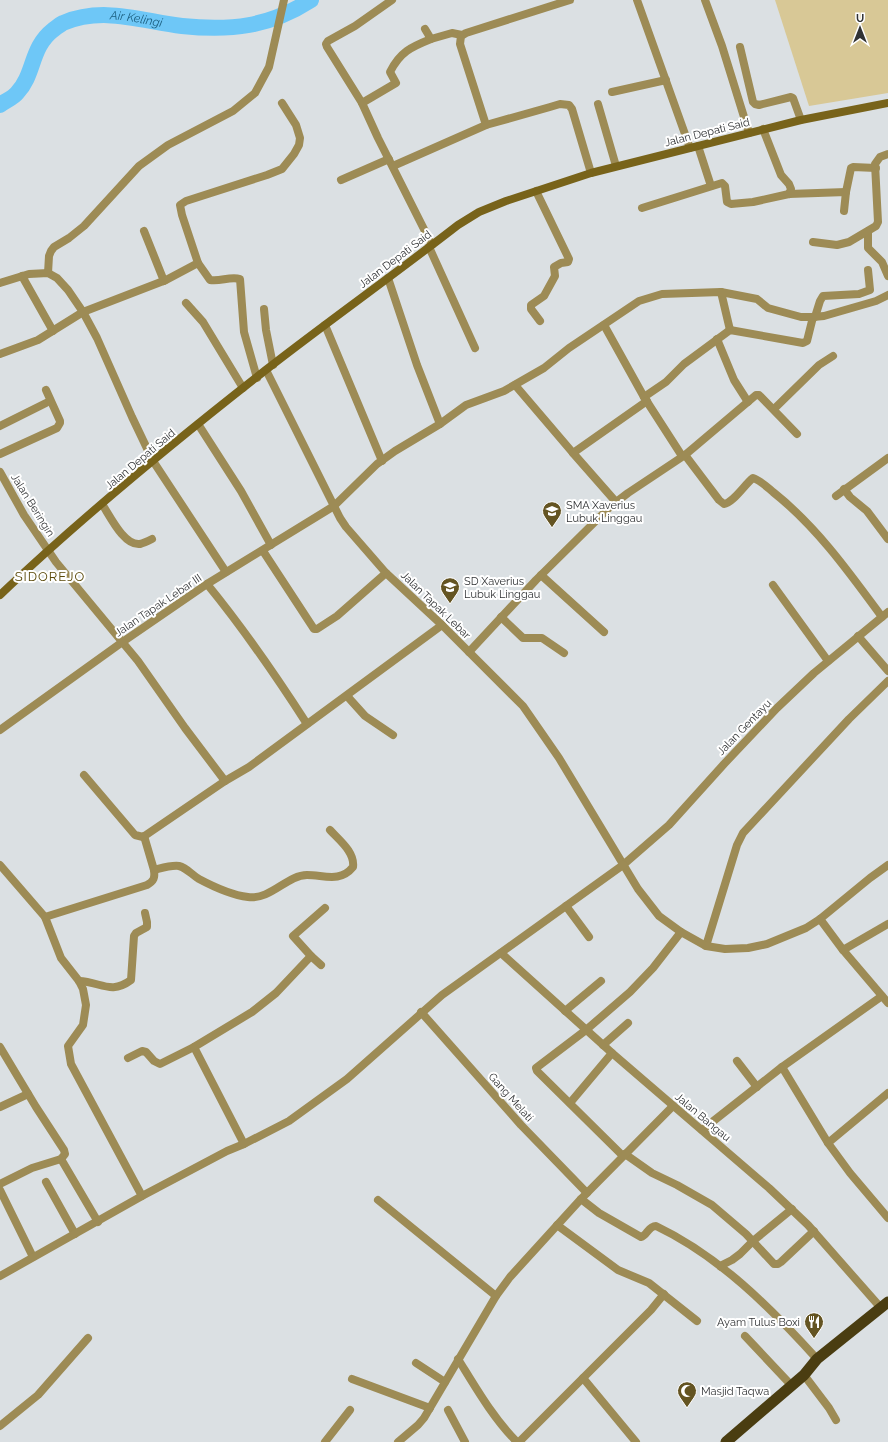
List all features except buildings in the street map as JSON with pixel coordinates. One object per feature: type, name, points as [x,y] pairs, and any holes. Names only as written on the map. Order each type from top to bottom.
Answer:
[{"type":"highway","points":[[726,1442],[804,1376],[817,1359],[885,1305]]},
{"type":"main road","name":"Jalan Depati Said","points":[[0,595],[48,550],[102,504],[243,388],[458,225],[479,212],[506,201],[616,166],[801,120],[888,102]]},
{"type":"street","points":[[48,273],[50,251],[84,226],[139,166],[168,145],[233,111],[256,92],[269,67],[284,0]]},
{"type":"street","points":[[392,0],[355,26],[328,41],[326,44],[362,103],[431,246],[475,348]]},
{"type":"street","points":[[362,103],[396,83],[390,72],[401,54],[411,47],[452,33],[462,35],[551,3],[570,0]]},
{"type":"street","points":[[637,0],[666,80],[710,186]]},
{"type":"street","points":[[705,0],[722,46],[749,134]]},
{"type":"street","points":[[425,28],[431,39]]},
{"type":"street","points":[[462,35],[460,44],[486,125]]},
{"type":"street","points":[[740,47],[753,102],[759,105],[791,97],[793,98],[801,120]]},
{"type":"street","points":[[612,92],[666,80]]},
{"type":"street","points":[[257,378],[244,332],[240,279],[232,278],[218,281],[210,280],[198,263],[180,205],[186,201],[268,175],[282,169],[294,154],[299,145],[300,138],[296,125],[282,103]]},
{"type":"street","points":[[341,180],[391,163],[486,125],[560,104],[569,105],[572,109],[591,173]]},
{"type":"street","points":[[598,104],[616,166]]},
{"type":"street","points":[[763,129],[781,175],[789,184],[789,194]]},
{"type":"street","points":[[813,242],[837,245],[849,242],[876,226],[878,222],[875,164],[880,157],[888,154]]},
{"type":"street","points":[[844,211],[851,168],[876,168]]},
{"type":"street","points":[[642,208],[691,194],[722,183],[725,186],[727,202],[731,204],[753,202],[789,194],[846,192]]},
{"type":"street","points":[[536,191],[569,259],[568,262],[560,263],[554,267],[555,276],[544,296],[531,307],[540,321]]},
{"type":"street","points":[[144,231],[164,281]]},
{"type":"street","points":[[868,232],[868,248],[882,262],[888,276]]},
{"type":"street","points":[[0,354],[38,340],[83,312],[164,281],[198,263]]},
{"type":"street","points":[[868,270],[870,290],[876,300]]},
{"type":"street","points":[[0,283],[22,276],[48,273],[63,284],[83,312],[153,461],[226,572]]},
{"type":"street","points":[[22,276],[53,331]]},
{"type":"street","points":[[388,278],[417,364],[440,424]]},
{"type":"street","points":[[573,453],[646,399],[684,364],[730,330],[803,343],[807,341],[814,317],[823,296],[859,294],[870,290]]},
{"type":"street","points":[[721,292],[730,330]]},
{"type":"street","name":"Jalan Tapak Lebar III","points":[[0,730],[122,642],[207,584],[334,506],[382,461],[395,451],[440,424],[466,405],[504,391],[544,368],[569,348],[640,301],[662,294],[721,292],[757,299],[768,308],[801,317],[814,317],[824,316],[888,295]]},
{"type":"street","points":[[186,304],[203,322],[243,388]]},
{"type":"street","name":"Jalan Tapak Lebar","points":[[264,309],[270,367],[334,506],[346,527],[386,573],[442,625],[523,706],[560,758],[623,865],[650,905],[659,916],[681,932],[706,946]]},
{"type":"street","points":[[325,325],[382,461]]},
{"type":"street","points":[[604,325],[646,399],[684,456],[719,500],[724,504],[727,504],[753,478],[757,479],[778,496],[812,528],[851,576],[885,614]]},
{"type":"street","points":[[717,340],[734,380],[748,402]]},
{"type":"street","points":[[774,409],[819,365],[833,356]]},
{"type":"street","points":[[514,385],[616,502]]},
{"type":"street","points":[[0,454],[56,428],[59,425],[60,421],[46,390]]},
{"type":"street","points":[[469,652],[587,529],[616,502],[628,492],[684,456],[758,395],[774,409],[797,434]]},
{"type":"street","points":[[0,426],[46,403]]},
{"type":"street","points":[[198,424],[241,491],[271,545]]},
{"type":"street","points":[[836,496],[888,458]]},
{"type":"street","name":"Jalan Beringin","points":[[0,472],[24,515],[56,562],[138,661],[185,728],[225,781]]},
{"type":"street","points":[[844,490],[850,498],[867,512],[888,539]]},
{"type":"street","points":[[102,504],[124,538],[136,544],[141,544],[152,539]]},
{"type":"street","points":[[263,551],[314,629],[317,629],[337,616],[386,573]]},
{"type":"street","points":[[541,576],[604,632]]},
{"type":"street","points":[[207,584],[250,640],[307,724]]},
{"type":"street","points":[[773,585],[828,661]]},
{"type":"street","name":"Jalan Gentayu","points":[[0,1276],[142,1196],[227,1151],[289,1121],[316,1102],[347,1078],[442,995],[623,865],[644,848],[669,825],[777,708],[828,661],[885,614]]},
{"type":"street","points":[[501,618],[523,638],[542,638],[564,653]]},
{"type":"street","points":[[84,775],[135,834],[144,836],[225,781],[249,767],[442,625]]},
{"type":"street","points":[[858,636],[888,671]]},
{"type":"street","points":[[888,682],[849,719],[743,833],[737,845],[706,946],[725,949],[748,948],[767,944],[806,928],[820,919],[888,865]]},
{"type":"street","points":[[347,696],[365,716],[393,735]]},
{"type":"street","points":[[154,870],[178,866],[185,868],[197,878],[212,886],[248,897],[258,897],[265,895],[297,877],[307,875],[325,878],[338,877],[348,872],[353,867],[353,858],[350,852],[330,830]]},
{"type":"street","points":[[44,917],[153,882],[155,876],[154,870],[144,836]]},
{"type":"street","points":[[0,865],[44,917],[61,958],[84,989],[85,1014],[81,1029],[68,1046],[71,1064],[142,1196]]},
{"type":"street","points":[[566,906],[589,937]]},
{"type":"street","points":[[321,965],[292,936],[325,908]]},
{"type":"street","points":[[79,981],[88,981],[113,988],[125,984],[131,980],[134,936],[136,933],[147,927],[145,913]]},
{"type":"street","points":[[820,919],[843,950],[888,1003]]},
{"type":"street","points":[[843,950],[888,924]]},
{"type":"street","points":[[681,932],[653,968],[630,992],[586,1030],[536,1068],[537,1071],[624,1155],[652,1173],[677,1184],[712,1205],[753,1241],[774,1264],[778,1264],[814,1231]]},
{"type":"street","name":"Jalan Bangau","points":[[501,953],[612,1054],[792,1209],[885,1305]]},
{"type":"street","points":[[128,1058],[142,1051],[146,1052],[154,1061],[160,1064],[194,1048],[252,1012],[276,992],[311,956]]},
{"type":"street","points":[[565,1011],[601,981]]},
{"type":"street","points":[[702,1130],[782,1067],[882,996]]},
{"type":"street","name":"Gang Melati","points":[[421,1012],[599,1213],[641,1237],[644,1237],[653,1226],[661,1229],[694,1247],[720,1267]]},
{"type":"street","points":[[603,1045],[628,1023]]},
{"type":"street","points":[[0,1047],[3,1060],[28,1094],[64,1150],[65,1155],[61,1159],[32,1168],[0,1184]]},
{"type":"street","points":[[194,1048],[244,1144]]},
{"type":"street","points":[[570,1103],[612,1054]]},
{"type":"street","points":[[737,1061],[757,1087]]},
{"type":"street","points":[[782,1067],[828,1143],[850,1173],[888,1218]]},
{"type":"street","points":[[828,1143],[888,1093]]},
{"type":"street","points":[[0,1107],[28,1094]]},
{"type":"street","points":[[398,1442],[418,1426],[496,1296],[510,1277],[584,1196],[673,1106]]},
{"type":"street","points":[[61,1159],[98,1222]]},
{"type":"street","points":[[46,1182],[75,1234]]},
{"type":"street","points":[[0,1190],[33,1257]]},
{"type":"street","points":[[378,1200],[496,1296]]},
{"type":"street","points":[[792,1209],[753,1241],[740,1254],[720,1267],[753,1293],[772,1311],[817,1359]]},
{"type":"street","points":[[557,1225],[618,1270],[643,1280],[664,1294],[697,1321]]},
{"type":"street","points":[[458,1359],[503,1428],[518,1442],[651,1310],[664,1294]]},
{"type":"street","points":[[744,1336],[792,1386]]},
{"type":"street","points":[[0,1426],[38,1395],[88,1338]]},
{"type":"street","points":[[416,1363],[445,1382]]},
{"type":"street","points":[[804,1376],[829,1408],[836,1420]]},
{"type":"street","points":[[583,1378],[636,1442]]},
{"type":"street","points":[[352,1379],[430,1408]]},
{"type":"street","points":[[325,1442],[350,1410]]},
{"type":"street","points":[[448,1410],[465,1442]]},
{"type":"shaded area","points":[[775,0],[888,0],[888,93],[809,106]]},
{"type":"waterway","name":"Air Kelingi","points":[[0,105],[15,95],[23,86],[40,45],[53,30],[63,23],[78,18],[107,15],[137,18],[182,26],[217,28],[233,27],[249,25],[280,16],[311,0]]},
{"type":"place","name":"SMA Xaverius Lubuk Linggau","points":[[552,528]]},
{"type":"place","name":"SD Xaverius Lubuk Linggau","points":[[450,604]]},
{"type":"place","name":"Ayam Tulus Boxi","points":[[814,1339]]},
{"type":"place","name":"Masjid Taqwa","points":[[687,1408]]},
{"type":"district","name":"SIDOREJO","points":[[50,576]]}]
